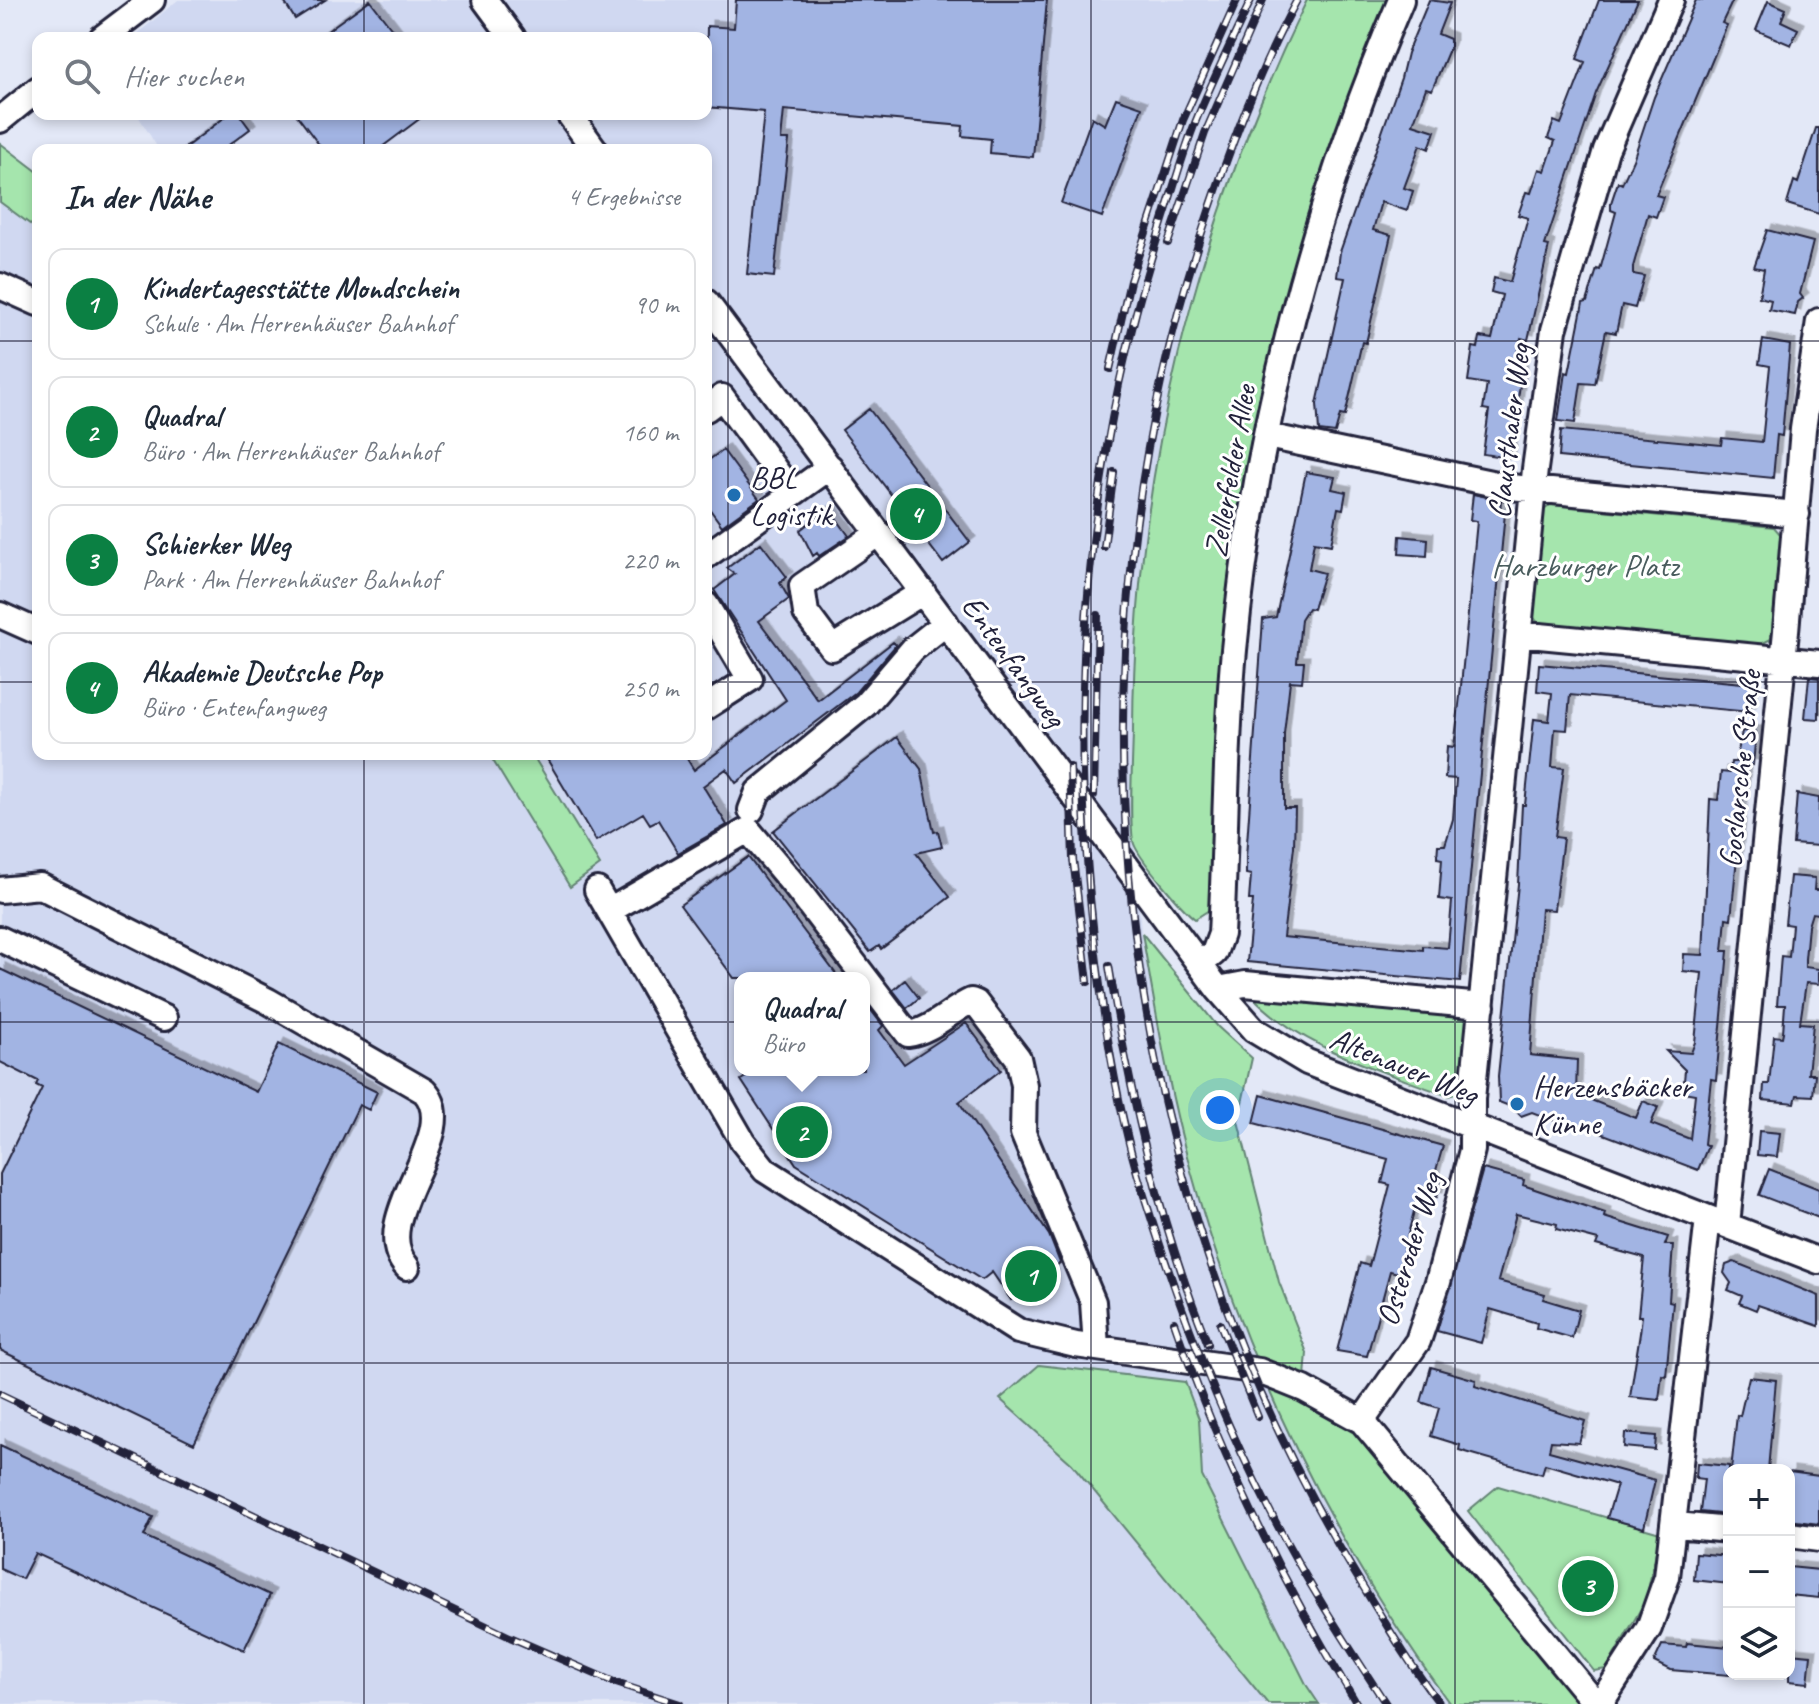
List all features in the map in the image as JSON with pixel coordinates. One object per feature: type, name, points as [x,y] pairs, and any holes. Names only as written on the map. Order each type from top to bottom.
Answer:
[{"type":"street","points":[[110,32],[152,0]]},
{"type":"street","points":[[485,0],[509,32]]},
{"type":"street","name":"Zellerfelder Allee","points":[[1200,964],[1214,953],[1221,934],[1225,777],[1234,648],[1248,539],[1267,436],[1313,243],[1347,137],[1401,0]]},
{"type":"street","name":"Clausthaler Weg","points":[[1472,1128],[1544,389],[1566,280],[1606,150],[1671,0]]},
{"type":"street","points":[[0,120],[32,94]]},
{"type":"street","points":[[573,120],[591,144]]},
{"type":"street","points":[[0,286],[32,300]]},
{"type":"street","name":"Entenfangweg","points":[[712,310],[1218,989],[1254,1030],[1280,1049]]},
{"type":"street","name":"Goslarsche Straße","points":[[1598,1704],[1649,1628],[1667,1577],[1676,1525],[1718,1222],[1783,660],[1803,429],[1819,321]]},
{"type":"street","points":[[712,404],[722,397],[792,493]]},
{"type":"street","points":[[1267,436],[1533,490],[1797,514]]},
{"type":"street","points":[[712,552],[830,467]]},
{"type":"street","points":[[879,533],[802,586],[806,613],[832,648],[923,592]]},
{"type":"street","points":[[0,615],[32,629]]},
{"type":"street","points":[[712,615],[750,679],[712,703]]},
{"type":"street","points":[[751,810],[758,792],[866,704],[900,669],[913,649],[946,623]]},
{"type":"street","points":[[1519,634],[1819,663]]},
{"type":"street","points":[[861,972],[748,830],[603,901],[747,1150],[765,1170],[1018,1331],[1096,1347],[1259,1371],[1295,1384],[1362,1421],[1598,1704]]},
{"type":"street","points":[[0,890],[40,886],[268,1001],[424,1091],[434,1102],[434,1129],[397,1222],[400,1260],[407,1267]]},
{"type":"street","points":[[0,939],[164,1018]]},
{"type":"street","points":[[870,984],[908,1034],[921,1030],[959,1006],[971,1001],[976,1003],[1018,1058],[1024,1085],[1023,1133],[1093,1302],[1096,1347]]},
{"type":"street","points":[[1218,989],[1245,984],[1482,1006]]},
{"type":"street","name":"Altenauer Weg","points":[[1280,1049],[1472,1128],[1819,1261]]},
{"type":"street","name":"Osteroder Weg","points":[[1362,1421],[1418,1341],[1438,1282],[1468,1164],[1472,1128]]},
{"type":"street","points":[[1676,1525],[1723,1529]]},
{"type":"street","points":[[1795,1536],[1819,1539]]},
{"type":"shaded area","points":[[178,0],[1307,0],[1273,70],[1223,196],[1185,321],[1159,439],[1141,566],[1133,708],[1134,844],[1141,933],[1162,1049],[1191,1171],[1259,1371],[1336,1526],[1385,1611],[1450,1704],[0,1704],[0,202],[32,226],[32,760],[493,760],[570,887],[600,864],[536,760],[712,760],[712,144],[155,144],[141,120],[712,120],[712,32],[139,32]]},
{"type":"green space","points":[[1307,0],[1394,0],[1341,136],[1226,647],[1214,767],[1215,869],[1211,872],[1209,910],[1195,919],[1153,872],[1134,844],[1132,835],[1136,634],[1145,540],[1159,447],[1178,355],[1203,264],[1267,86]]},
{"type":"green space","points":[[0,143],[32,167],[32,226],[0,202]]},
{"type":"green space","name":"Harzburger Platz","points":[[1550,505],[1774,527],[1781,535],[1771,639],[1761,644],[1538,623],[1533,616],[1542,512]]},
{"type":"green space","points":[[493,760],[536,760],[600,865],[570,887]]},
{"type":"green space","points":[[1142,933],[1218,1027],[1252,1058],[1238,1121],[1279,1282],[1307,1353],[1304,1389],[1333,1404],[1585,1704],[1450,1704],[1407,1643],[1331,1516],[1265,1382],[1213,1242],[1176,1112]]},
{"type":"green space","points":[[1250,994],[1469,1012],[1459,1093],[1448,1096],[1317,1044],[1293,1030]]},
{"type":"green space","points":[[1039,1365],[1185,1382],[1199,1419],[1202,1476],[1307,1686],[1319,1704],[1268,1704],[1072,1464],[1000,1399]]},
{"type":"green space","points":[[1498,1486],[1660,1533],[1646,1600],[1606,1669],[1594,1671],[1468,1511]]},
{"type":"building","points":[[283,0],[325,0],[295,19]]},
{"type":"building","points":[[370,0],[394,32],[326,32]]},
{"type":"building","points":[[736,0],[1047,0],[1033,157],[990,153],[991,139],[962,136],[963,126],[784,110],[781,140],[789,140],[774,277],[747,274],[764,112],[712,108],[712,32],[707,32],[707,26],[734,28]]},
{"type":"building","points":[[1429,0],[1450,3],[1438,34],[1450,39],[1450,47],[1432,90],[1426,88],[1413,124],[1435,131],[1429,149],[1420,145],[1404,188],[1413,191],[1407,211],[1381,202],[1373,230],[1391,235],[1366,343],[1362,342],[1345,416],[1340,415],[1335,433],[1319,431],[1317,404],[1345,278],[1337,277],[1340,252],[1407,53]]},
{"type":"building","points":[[1599,0],[1638,0],[1596,93],[1545,245],[1549,246],[1528,340],[1521,338],[1513,369],[1522,370],[1510,458],[1483,454],[1489,410],[1483,409],[1487,384],[1468,381],[1473,347],[1478,348],[1480,337],[1492,339],[1502,295],[1491,292],[1494,278],[1510,282],[1528,218],[1518,215],[1526,192],[1531,193],[1539,169],[1545,171],[1555,141],[1548,138],[1554,121],[1561,124],[1585,62],[1577,59]]},
{"type":"building","points":[[1696,0],[1733,0],[1722,23],[1727,25],[1656,195],[1663,197],[1656,217],[1648,214],[1633,267],[1633,274],[1644,276],[1635,308],[1622,305],[1616,333],[1606,331],[1595,384],[1581,383],[1575,423],[1558,421],[1565,372],[1569,373],[1583,303],[1587,302],[1597,269],[1600,270],[1616,212],[1611,210],[1611,203],[1618,182],[1622,184],[1633,160],[1654,97]]},
{"type":"building","points":[[1768,1],[1786,9],[1781,21],[1798,29],[1791,45],[1756,30]]},
{"type":"building","points":[[1116,98],[1142,107],[1102,217],[1061,203],[1092,117],[1105,125]]},
{"type":"building","points":[[221,120],[243,120],[250,129],[230,144],[190,144]]},
{"type":"building","points":[[300,120],[418,120],[386,144],[318,144]]},
{"type":"building","points":[[1816,128],[1819,128],[1819,214],[1787,204],[1794,181],[1798,183]]},
{"type":"building","points":[[1767,230],[1813,242],[1800,294],[1803,298],[1798,302],[1795,315],[1769,310],[1771,300],[1759,297],[1764,269],[1754,267]]},
{"type":"building","points":[[1763,340],[1790,345],[1782,436],[1777,435],[1773,478],[1559,457],[1561,430],[1721,445],[1722,438],[1762,442],[1770,366],[1759,364]]},
{"type":"building","points":[[869,409],[970,542],[943,563],[842,430]]},
{"type":"building","points":[[723,450],[759,499],[722,526],[712,512],[712,458]]},
{"type":"building","points":[[1306,472],[1335,477],[1332,489],[1346,492],[1343,509],[1338,508],[1331,545],[1314,542],[1309,569],[1324,573],[1313,609],[1308,608],[1301,619],[1297,662],[1304,662],[1302,682],[1290,681],[1284,734],[1284,808],[1295,808],[1294,847],[1283,937],[1423,950],[1423,946],[1448,948],[1452,901],[1439,899],[1442,859],[1437,858],[1438,845],[1445,845],[1453,819],[1456,779],[1445,778],[1447,746],[1454,747],[1460,696],[1477,521],[1470,520],[1473,494],[1501,500],[1500,512],[1505,513],[1460,982],[1247,962],[1253,900],[1249,900],[1251,875],[1246,874],[1246,857],[1263,619],[1276,617]]},
{"type":"building","points":[[829,508],[849,536],[819,556],[817,553],[813,556],[800,530]]},
{"type":"building","points":[[1400,536],[1428,539],[1427,556],[1399,554]]},
{"type":"building","points":[[761,543],[787,577],[780,583],[789,599],[759,621],[818,700],[893,642],[896,645],[856,692],[736,783],[726,769],[703,786],[727,825],[678,853],[658,820],[650,824],[643,813],[596,841],[548,760],[688,760],[694,770],[712,760],[712,756],[786,700],[714,590],[735,574],[727,568]]},
{"type":"building","points":[[1539,664],[1753,684],[1750,712],[1570,695],[1567,730],[1555,729],[1552,767],[1564,768],[1555,837],[1563,838],[1554,910],[1541,909],[1530,1055],[1577,1060],[1576,1094],[1636,1118],[1643,1101],[1658,1107],[1651,1124],[1690,1139],[1695,1094],[1683,1092],[1685,1070],[1666,1051],[1691,1053],[1695,1042],[1702,973],[1683,971],[1684,954],[1703,955],[1710,799],[1718,800],[1721,772],[1730,773],[1731,762],[1736,762],[1742,731],[1756,732],[1753,765],[1746,764],[1731,919],[1726,918],[1723,951],[1728,951],[1716,1080],[1711,1079],[1704,1144],[1708,1146],[1698,1170],[1580,1125],[1578,1130],[1532,1112],[1521,1116],[1512,1107],[1499,1102],[1498,1076],[1518,884],[1522,805],[1525,805],[1534,719],[1549,721],[1552,693],[1537,691]]},
{"type":"building","points":[[1809,677],[1819,678],[1819,719],[1805,718]]},
{"type":"building","points":[[897,737],[921,769],[934,832],[938,831],[942,847],[916,853],[950,897],[881,949],[879,946],[870,952],[773,831]]},
{"type":"building","points":[[1797,794],[1819,798],[1818,846],[1793,844]]},
{"type":"building","points":[[748,857],[834,972],[734,972],[734,978],[680,905]]},
{"type":"building","points":[[1790,876],[1815,878],[1814,890],[1819,890],[1819,914],[1812,913],[1808,926],[1805,967],[1819,969],[1819,984],[1806,983],[1800,1023],[1813,1024],[1808,1074],[1815,1074],[1813,1096],[1797,1095],[1795,1103],[1763,1100],[1764,1084],[1769,1084],[1774,1036],[1782,1037],[1783,1032],[1785,1005],[1777,1005],[1781,956],[1789,957],[1792,925],[1785,924]]},
{"type":"building","points":[[0,969],[256,1092],[279,1044],[377,1092],[369,1110],[359,1105],[194,1444],[0,1350],[0,1174],[42,1088],[36,1085],[38,1081],[0,1062]]},
{"type":"building","points":[[905,980],[919,998],[907,1008],[893,990]]},
{"type":"building","points":[[870,1009],[883,1026],[879,1030],[904,1064],[966,1023],[1001,1070],[959,1102],[1049,1235],[1060,1263],[1011,1300],[992,1272],[982,1280],[796,1164],[741,1080],[747,1076],[870,1076]]},
{"type":"building","points":[[1261,1095],[1443,1146],[1433,1181],[1441,1183],[1437,1197],[1419,1192],[1398,1273],[1390,1271],[1367,1356],[1337,1351],[1360,1263],[1369,1266],[1390,1185],[1382,1183],[1388,1159],[1254,1123]]},
{"type":"building","points":[[1759,1131],[1780,1133],[1777,1157],[1757,1155]]},
{"type":"building","points":[[1483,1169],[1524,1180],[1523,1185],[1605,1213],[1604,1217],[1668,1237],[1665,1245],[1673,1245],[1669,1301],[1673,1302],[1666,1376],[1662,1375],[1659,1400],[1630,1397],[1642,1316],[1638,1316],[1644,1258],[1596,1245],[1598,1240],[1556,1229],[1557,1224],[1516,1214],[1498,1281],[1545,1294],[1543,1299],[1579,1310],[1572,1338],[1536,1328],[1537,1323],[1490,1309],[1481,1343],[1437,1331]]},
{"type":"building","points":[[1769,1169],[1819,1189],[1819,1218],[1759,1195]]},
{"type":"building","points":[[1734,1262],[1819,1296],[1819,1326],[1758,1305],[1756,1310],[1739,1303],[1742,1296],[1728,1290],[1731,1283],[1724,1273],[1726,1265]]},
{"type":"building","points":[[1431,1367],[1476,1380],[1475,1386],[1585,1421],[1579,1443],[1551,1441],[1549,1451],[1655,1480],[1644,1528],[1607,1518],[1617,1485],[1545,1464],[1542,1474],[1459,1450],[1460,1445],[1431,1436],[1439,1408],[1421,1402]]},
{"type":"building","points":[[1749,1377],[1776,1380],[1769,1464],[1732,1464],[1737,1415],[1740,1416]]},
{"type":"building","points":[[1625,1433],[1656,1436],[1655,1450],[1624,1447]]},
{"type":"building","points":[[0,1445],[153,1517],[144,1536],[270,1595],[244,1650],[35,1553],[22,1579],[0,1569]]},
{"type":"building","points":[[1697,1463],[1723,1465],[1723,1514],[1700,1512],[1704,1479],[1696,1478]]},
{"type":"building","points":[[1795,1473],[1819,1476],[1819,1524],[1795,1521]]},
{"type":"building","points":[[1696,1553],[1723,1555],[1723,1583],[1694,1580]]},
{"type":"building","points":[[1795,1568],[1819,1570],[1819,1598],[1795,1596]]},
{"type":"building","points":[[1687,1643],[1723,1646],[1723,1674],[1670,1670],[1654,1662],[1662,1645],[1686,1647]]},
{"type":"building","points":[[1795,1654],[1811,1655],[1808,1683],[1789,1681],[1795,1680]]},
{"type":"railway","points":[[1110,369],[1130,281],[1183,120],[1237,0]]},
{"type":"railway","points":[[1251,0],[1186,146],[1137,307],[1116,397],[1100,487],[1089,578],[1083,760],[1086,852],[1095,946],[1117,1091],[1138,1176],[1181,1305],[1213,1389],[1270,1511],[1311,1585],[1386,1704]]},
{"type":"railway","points":[[1168,243],[1205,133],[1263,0]]},
{"type":"railway","points":[[1297,0],[1258,80],[1226,161],[1207,217],[1160,387],[1132,561],[1123,737],[1133,912],[1161,1086],[1208,1256],[1273,1419],[1356,1575],[1440,1704]]},
{"type":"railway","points":[[1104,547],[1114,472]]},
{"type":"railway","points":[[1094,795],[1098,615]]},
{"type":"railway","points":[[1070,767],[1073,859],[1088,982]]},
{"type":"railway","points":[[1109,966],[1126,1062],[1148,1158],[1175,1252],[1208,1344]]},
{"type":"railway","points":[[1174,1322],[1212,1421],[1255,1518],[1304,1613],[1357,1704]]},
{"type":"railway","points":[[1220,1324],[1258,1417]]},
{"type":"railway","points":[[0,1394],[510,1637],[616,1683],[680,1704]]},
{"type":"place","name":"BBL Logistik","points":[[734,495]]},
{"type":"place","name":"Akademie Deutsche Pop","points":[[916,514]]},
{"type":"place","name":"Herzensbäcker Künne","points":[[1517,1104]]},
{"type":"place","name":"Quadral","points":[[802,1132]]},
{"type":"place","name":"Kindertagesstätte Mondschein","points":[[1031,1276]]},
{"type":"place","name":"Schierker Weg","points":[[1588,1586]]}]
